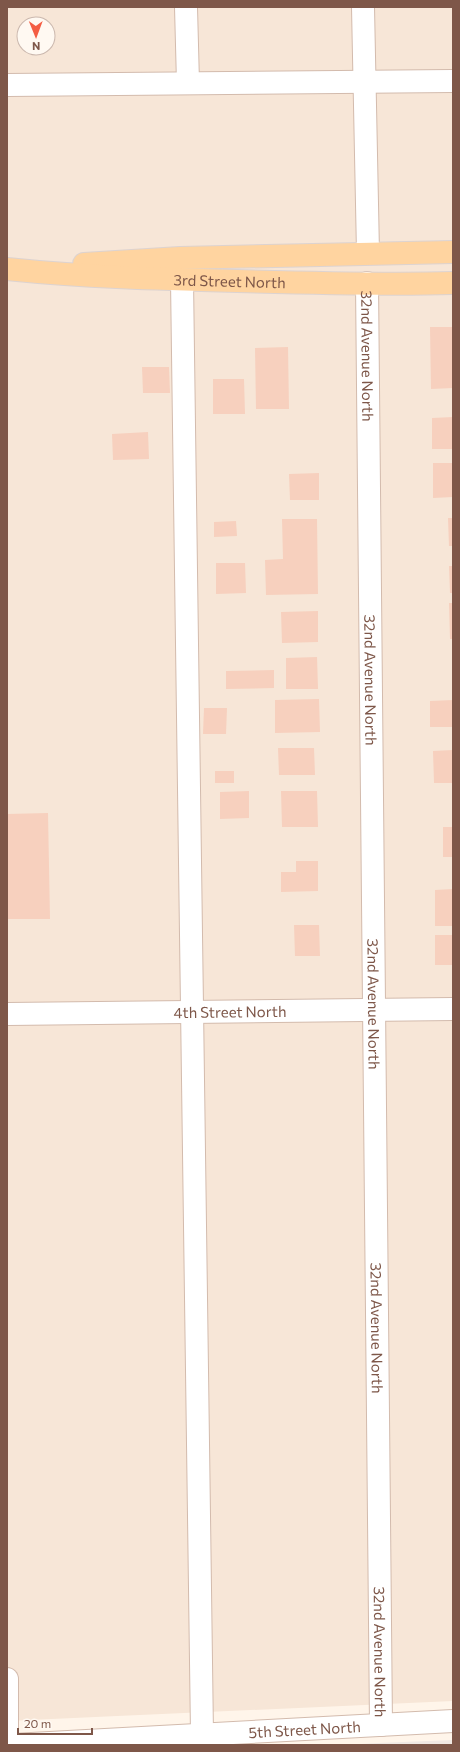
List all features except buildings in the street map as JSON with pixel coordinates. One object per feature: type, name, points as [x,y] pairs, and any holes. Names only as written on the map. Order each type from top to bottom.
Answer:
[{"type":"main road","name":"3rd Street North","points":[[7,269],[180,258],[453,252]]},
{"type":"main road","name":"3rd Street North","points":[[7,269],[76,276],[182,280],[453,283]]},
{"type":"street","points":[[186,7],[188,83]]},
{"type":"street","points":[[364,7],[364,81],[368,253]]},
{"type":"street","points":[[7,85],[453,80]]},
{"type":"street","points":[[182,280],[202,1734]]},
{"type":"street","name":"32nd Avenue North","points":[[367,283],[381,1725]]},
{"type":"street","name":"4th Street North","points":[[7,1014],[453,1009]]},
{"type":"street","points":[[7,1679],[7,1745]]},
{"type":"street","name":"5th Street North","points":[[12,1745],[453,1721]]},
{"type":"shaded area","points":[[7,7],[453,7],[453,1701],[7,1721]]},
{"type":"shaded area","points":[[453,1740],[453,1745],[343,1745],[378,1743]]}]
